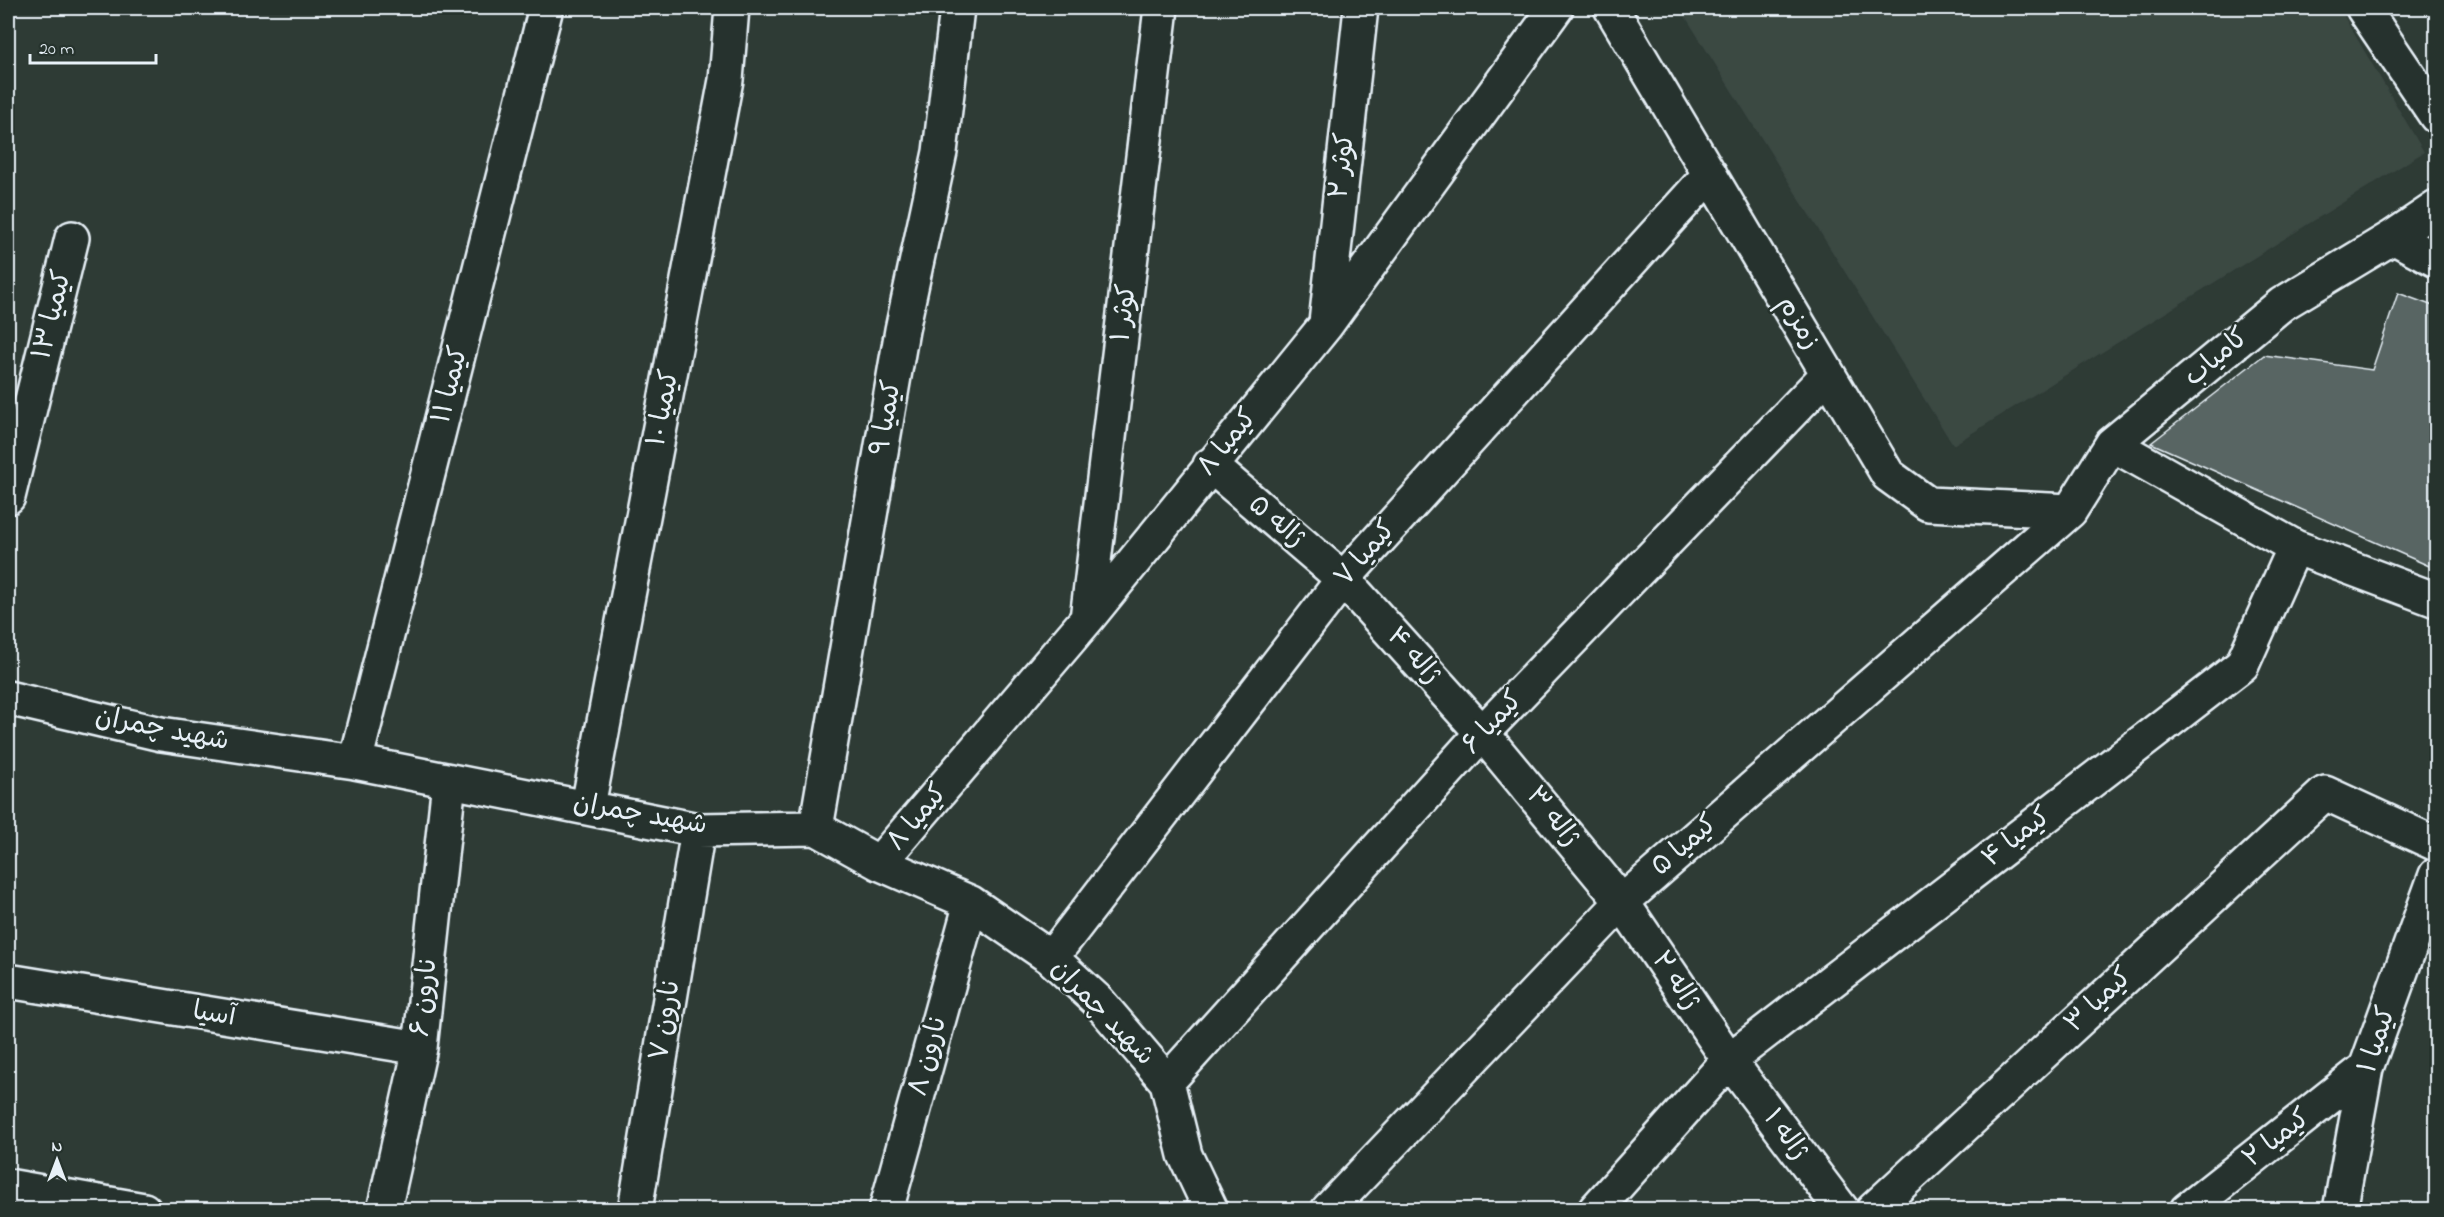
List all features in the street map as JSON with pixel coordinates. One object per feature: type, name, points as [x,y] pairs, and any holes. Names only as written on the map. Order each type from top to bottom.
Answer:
[{"type":"street","name":"کیمیا ۱۱","points":[[355,762],[546,8]]},
{"type":"street","name":"کیمیا ۱۰","points":[[588,806],[726,80],[732,8]]},
{"type":"street","name":"کیمیا ۹","points":[[816,828],[903,330],[940,152],[957,8]]},
{"type":"street","name":"کوثر ۱","points":[[1086,618],[1161,8]]},
{"type":"street","name":"کوثر ۲","points":[[1326,325],[1361,8]]},
{"type":"street","name":"کیمیا ۸","points":[[879,863],[1086,618],[1326,325],[1556,8]]},
{"type":"street","name":"زمزم","points":[[1611,8],[1888,475],[1928,504],[2070,511]]},
{"type":"street","points":[[2363,8],[2436,116]]},
{"type":"street","name":"کیمیا ۷","points":[[1051,958],[1343,579],[1710,174]]},
{"type":"street","name":"کامیاب","points":[[2070,511],[2112,444],[2282,304],[2393,237],[2436,208]]},
{"type":"street","points":[[2393,237],[2436,260]]},
{"type":"street","name":"کیمیا ۱۳","points":[[8,496],[72,238]]},
{"type":"street","name":"کیمیا ۶","points":[[1167,1082],[1482,733],[1828,374]]},
{"type":"street","points":[[2112,444],[2295,547],[2436,600]]},
{"type":"street","name":"ژاله ۵","points":[[1210,465],[1343,579]]},
{"type":"street","name":"کیمیا ۵","points":[[1328,1209],[1622,902],[2070,511]]},
{"type":"street","name":"کیمیا ۴","points":[[1595,1209],[1729,1060],[2242,665],[2295,547]]},
{"type":"street","name":"ژاله ۴","points":[[1343,579],[1482,733]]},
{"type":"street","name":"شهید چمران","points":[[8,698],[161,734],[355,762],[449,782],[588,806],[698,830],[816,828],[879,863],[971,903],[1051,958],[1098,1001],[1167,1082],[1185,1155],[1211,1209]]},
{"type":"street","name":"ژاله ۳","points":[[1482,733],[1622,902]]},
{"type":"street","name":"نارون ۶","points":[[384,1209],[420,1048],[449,782]]},
{"type":"street","name":"کیمیا ۳","points":[[1873,1209],[2325,793],[2436,844]]},
{"type":"street","name":"نارون ۷","points":[[635,1209],[698,830]]},
{"type":"street","name":"کیمیا ۱","points":[[2340,1209],[2366,1068],[2436,875]]},
{"type":"street","name":"ژاله ۲","points":[[1622,902],[1729,1060]]},
{"type":"street","name":"نارون ۸","points":[[886,1209],[971,903]]},
{"type":"street","name":"آسیا","points":[[8,981],[420,1048]]},
{"type":"street","name":"ژاله ۱","points":[[1729,1060],[1842,1209]]},
{"type":"street","name":"کیمیا ۲","points":[[2187,1209],[2366,1068]]},
{"type":"street","points":[[8,1186],[144,1209]]},
{"type":"shaded area","points":[[1680,8],[2339,8],[2424,152],[1953,445]]},
{"type":"building","points":[[2398,293],[2436,307],[2436,569],[2151,443],[2264,355],[2372,370]]}]
